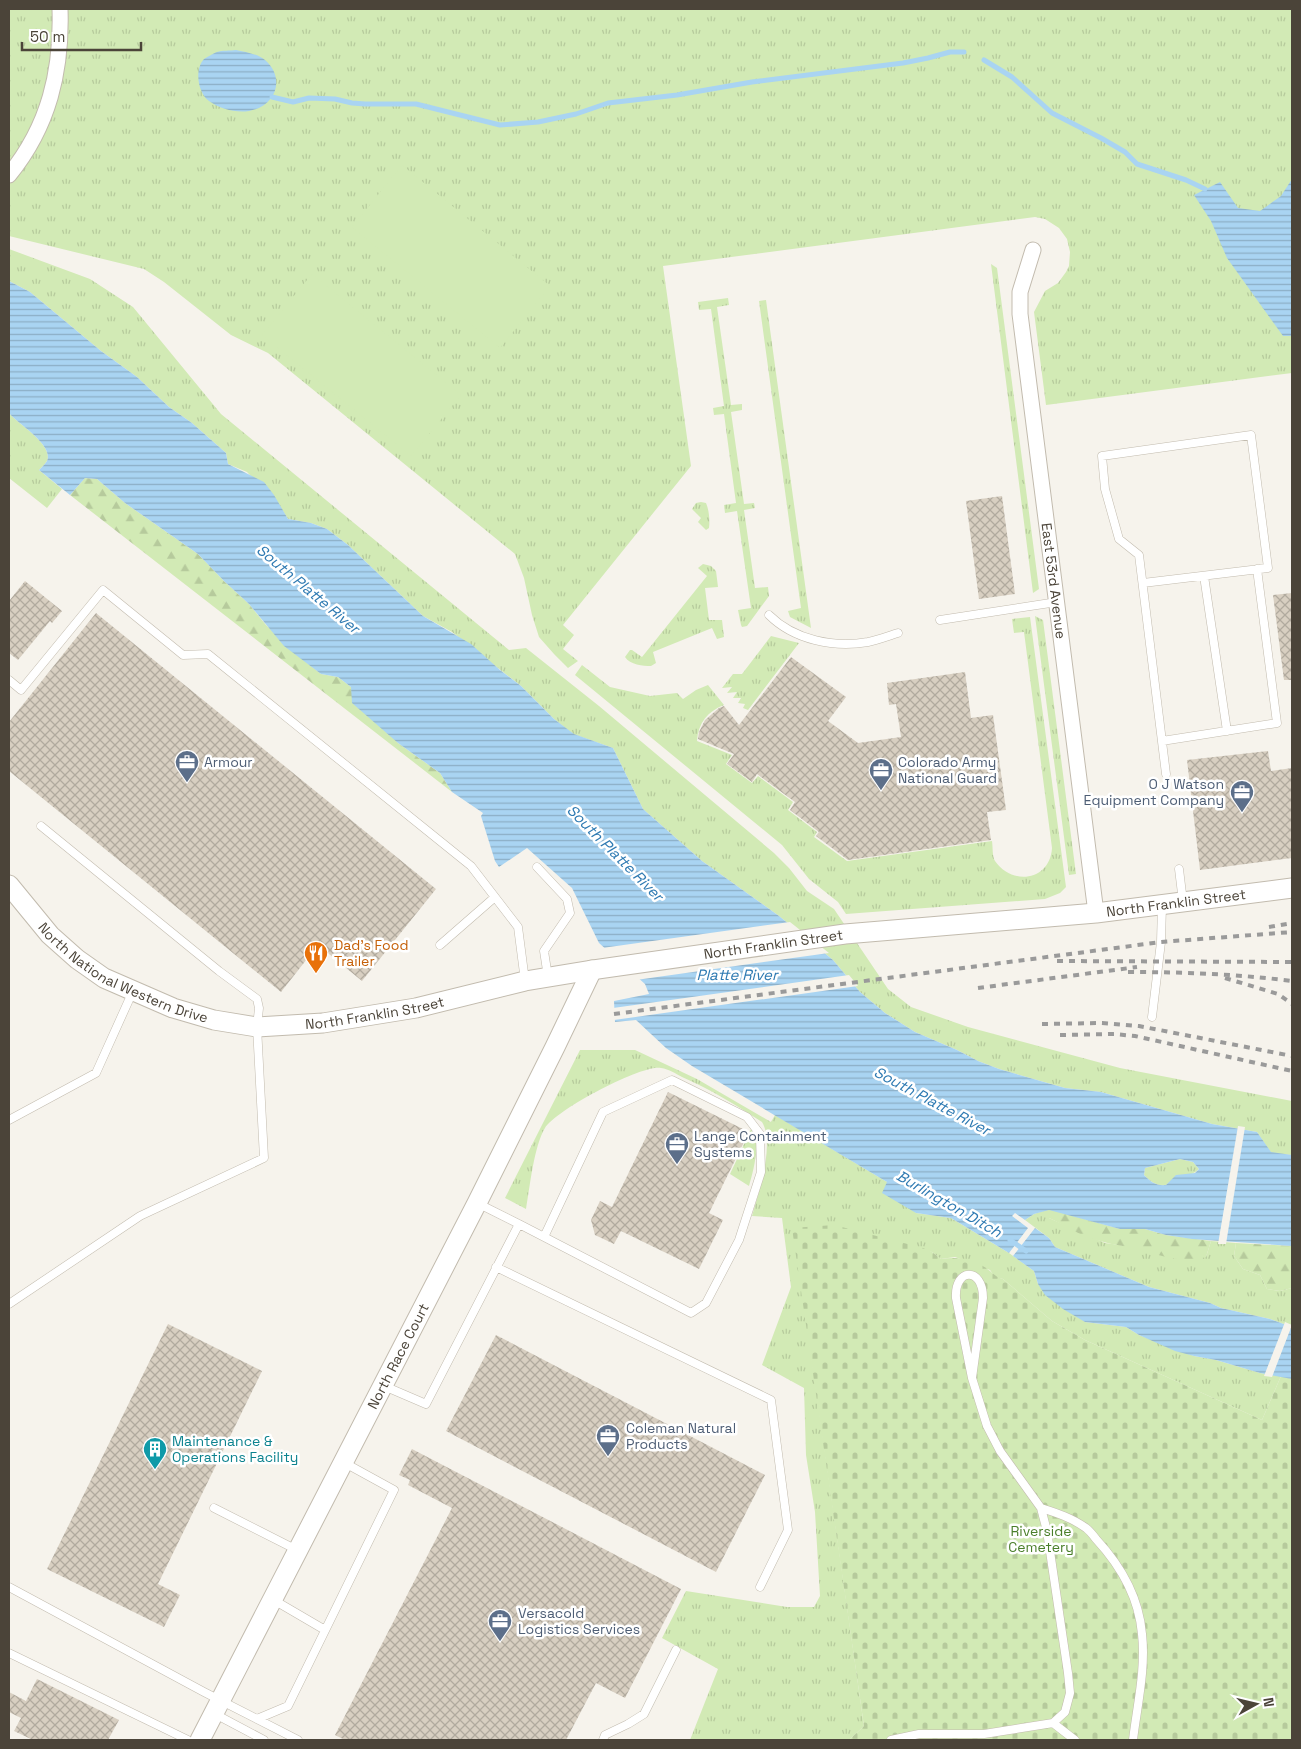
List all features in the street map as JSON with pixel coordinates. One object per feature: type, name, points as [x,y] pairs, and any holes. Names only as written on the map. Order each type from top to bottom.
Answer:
[{"type":"street","points":[[9,175],[32,142],[54,88],[61,39],[60,9]]},
{"type":"street","name":"East 53rd Avenue","points":[[1033,250],[1020,292],[1020,314],[1096,913]]},
{"type":"street","name":"North National Western Drive","points":[[9,885],[50,935],[77,959],[104,978],[173,1008],[214,1020],[257,1027]]},
{"type":"street","name":"North Franklin Street","points":[[257,1027],[323,1023],[416,1008],[548,977],[619,965],[845,934],[1096,913],[1292,888]]},
{"type":"street","name":"North Race Court","points":[[200,1740],[556,1048],[592,970]]},
{"type":"lane","points":[[1143,583],[1268,568],[1251,435],[1102,456],[1104,489],[1119,539],[1139,555],[1166,774]]},
{"type":"lane","points":[[1162,741],[1277,723],[1257,569]]},
{"type":"lane","points":[[1204,576],[1227,731]]},
{"type":"lane","points":[[9,680],[21,690],[103,590],[184,655],[208,654],[471,866],[518,928],[525,981]]},
{"type":"lane","points":[[940,620],[1057,602]]},
{"type":"lane","points":[[769,615],[793,632],[825,642],[858,644],[898,633]]},
{"type":"lane","points":[[9,1304],[140,1216],[264,1158],[257,1027],[259,1008],[257,999],[219,971],[41,826]]},
{"type":"lane","points":[[537,868],[567,898],[570,912],[544,951],[548,977]]},
{"type":"lane","points":[[1179,869],[1184,902]]},
{"type":"lane","points":[[440,945],[495,898]]},
{"type":"lane","points":[[1152,1017],[1161,942],[1162,905]]},
{"type":"lane","points":[[9,1120],[96,1073],[133,991]]},
{"type":"lane","points":[[477,1203],[692,1313],[706,1303],[739,1240],[761,1172],[760,1134],[747,1117],[672,1080],[602,1112],[544,1237]]},
{"type":"lane","points":[[382,1385],[426,1404],[519,1224]]},
{"type":"lane","points":[[496,1267],[771,1400],[788,1530],[760,1588]]},
{"type":"lane","points":[[891,1740],[919,1734],[955,1737],[984,1734],[1053,1723],[1065,1712],[1070,1694],[1041,1508],[1000,1451],[987,1426],[972,1378],[955,1288],[959,1279],[966,1276],[974,1276],[980,1280],[983,1287],[972,1378]]},
{"type":"lane","points":[[256,1719],[288,1706],[394,1490],[343,1462]]},
{"type":"lane","points":[[214,1508],[297,1550]]},
{"type":"lane","points":[[1041,1508],[1060,1514],[1087,1528],[1105,1549],[1124,1577],[1136,1604],[1142,1634],[1142,1664],[1133,1740]]},
{"type":"lane","points":[[9,1587],[217,1707],[264,1740]]},
{"type":"lane","points":[[272,1599],[326,1630]]},
{"type":"lane","points":[[602,1740],[605,1735],[644,1714],[676,1650]]},
{"type":"lane","points":[[9,1653],[188,1740]]},
{"type":"lane","points":[[217,1707],[256,1719],[298,1740]]},
{"type":"lane","points":[[1053,1723],[1075,1740]]},
{"type":"green space","points":[[9,9],[1292,9],[1292,373],[1046,405],[1034,312],[1045,291],[1058,283],[1066,272],[1069,266],[1070,252],[1067,239],[1059,228],[1045,219],[1035,217],[663,266],[691,466],[563,625],[574,635],[563,649],[578,661],[568,668],[539,637],[524,578],[515,554],[268,353],[231,335],[164,282],[144,269],[9,236]]},
{"type":"green space","points":[[402,165],[550,286],[500,348],[352,227]]},
{"type":"green space","points":[[9,249],[90,279],[133,307],[221,414],[509,650],[526,648],[599,706],[774,853],[807,891],[834,909],[888,989],[911,1007],[968,1027],[1120,1068],[1292,1101],[1292,1155],[1271,1153],[1257,1132],[1212,1124],[1101,1092],[1065,1088],[999,1069],[915,1032],[885,1013],[860,992],[833,960],[779,916],[702,861],[643,809],[613,748],[573,734],[554,719],[521,686],[452,632],[423,616],[348,545],[327,529],[311,523],[288,519],[281,508],[247,472],[228,464],[226,453],[192,423],[169,407],[137,377],[101,351],[30,292],[9,281]]},
{"type":"green space","points":[[991,264],[997,268],[1039,589],[1033,593]]},
{"type":"green space","points":[[312,274],[461,395],[411,456],[262,335]]},
{"type":"green space","points":[[728,298],[729,305],[717,307],[731,405],[742,404],[742,410],[731,412],[744,504],[754,503],[755,508],[744,510],[755,588],[768,587],[769,596],[747,626],[742,627],[738,610],[751,608],[737,511],[725,513],[724,505],[736,503],[724,414],[714,415],[713,408],[724,406],[711,309],[699,310],[698,302]]},
{"type":"green space","points":[[766,300],[811,628],[790,617],[788,611],[801,608],[759,301]]},
{"type":"green space","points":[[9,413],[34,435],[45,448],[48,455],[47,461],[39,470],[62,489],[47,508],[9,478]]},
{"type":"green space","points":[[85,478],[97,479],[125,503],[198,554],[249,604],[266,625],[306,662],[321,674],[338,677],[351,687],[398,743],[440,773],[452,792],[70,495]]},
{"type":"green space","points":[[696,503],[706,503],[709,512],[709,528],[706,530],[698,522],[701,518],[692,509]]},
{"type":"green space","points":[[703,564],[711,566],[716,571],[718,587],[705,588],[709,620],[722,620],[724,637],[717,639],[712,628],[653,652],[656,663],[651,666],[644,666],[627,660],[625,657],[630,650],[642,657],[707,576],[698,568]]},
{"type":"green space","points":[[1035,616],[1043,620],[1076,874],[1069,875]]},
{"type":"green space","points":[[1030,617],[1066,887],[1060,893],[1045,899],[846,914],[838,902],[809,879],[782,845],[575,675],[582,665],[610,687],[650,696],[677,693],[683,699],[696,690],[708,685],[724,705],[705,718],[699,729],[697,741],[732,755],[726,764],[752,783],[758,776],[793,802],[788,810],[817,832],[814,837],[847,861],[992,841],[994,859],[1002,869],[1020,877],[1029,876],[1038,873],[1045,867],[1050,859],[1052,848],[1024,632],[1014,633],[1012,619]]},
{"type":"green space","points":[[771,636],[799,643],[748,710],[743,708],[745,704],[738,703],[741,698],[733,698],[737,692],[727,693],[732,687],[722,688],[733,674],[742,674]]},
{"type":"green space","points":[[580,1050],[635,1050],[697,1079],[771,1122],[775,1115],[887,1182],[916,1213],[951,1218],[1009,1253],[1034,1271],[1038,1284],[1085,1322],[1126,1327],[1139,1335],[1194,1356],[1216,1360],[1260,1373],[1281,1376],[1262,1420],[1085,1340],[1052,1321],[1003,1279],[995,1277],[990,1270],[955,1257],[941,1259],[932,1252],[793,1228],[864,1726],[849,1740],[690,1740],[718,1669],[662,1638],[686,1591],[787,1607],[814,1607],[820,1596],[815,1512],[806,1455],[804,1388],[762,1365],[791,1287],[782,1218],[752,1216],[765,1168],[767,1142],[766,1131],[762,1122],[713,1092],[670,1070],[661,1068],[636,1073],[619,1080],[565,1110],[552,1120],[545,1128],[538,1145],[526,1209],[505,1198]]},
{"type":"green space","points":[[751,1129],[756,1141],[756,1149],[749,1186],[730,1174]]},
{"type":"green space","points":[[1180,1159],[1193,1162],[1199,1169],[1166,1185],[1154,1183],[1144,1175],[1145,1168]]},
{"type":"green space","points":[[1049,1209],[1049,1218],[1105,1243],[1206,1257],[1211,1241],[1236,1243],[1234,1256],[1243,1269],[1260,1275],[1267,1289],[1280,1291],[1292,1288],[1292,1327],[1270,1319],[1221,1308],[1210,1303],[1149,1287],[1055,1247],[1049,1238],[1025,1220],[1034,1214]]},
{"type":"green space","points":[[1049,1209],[1120,1229],[1145,1229],[1166,1235],[1211,1241],[1206,1257],[1187,1260],[1169,1258],[1083,1235],[1049,1218]]},
{"type":"green space","name":"Riverside Cemetery","points":[[834,1225],[923,1248],[941,1259],[960,1258],[973,1261],[1003,1279],[1052,1321],[1085,1340],[1262,1420],[1281,1376],[1292,1379],[1292,1740],[849,1740],[864,1726],[792,1228]]},
{"type":"green space","points":[[1236,1243],[1292,1246],[1292,1288],[1280,1291],[1267,1289],[1260,1275],[1243,1269],[1234,1256]]},
{"type":"water","points":[[236,50],[262,58],[271,67],[275,75],[275,90],[271,97],[266,103],[249,111],[234,111],[213,104],[205,97],[200,87],[198,75],[204,59],[219,51]]},
{"type":"water","points":[[1292,179],[1292,336],[1283,336],[1227,258],[1211,221],[1194,195],[1220,182],[1238,208],[1260,211],[1281,196]]},
{"type":"water","name":"Platte River","points":[[9,281],[30,292],[101,351],[137,377],[169,407],[192,423],[226,453],[228,464],[264,482],[288,519],[311,523],[327,529],[348,545],[423,616],[471,644],[521,686],[554,719],[574,734],[613,748],[643,809],[702,861],[779,916],[833,960],[860,992],[885,1013],[915,1032],[999,1069],[1065,1088],[1101,1092],[1212,1124],[1257,1132],[1271,1152],[1292,1155],[1292,1246],[1192,1239],[1145,1229],[1120,1229],[1049,1210],[1034,1214],[1025,1220],[1015,1213],[1012,1216],[1028,1228],[1009,1253],[951,1218],[916,1213],[882,1193],[887,1182],[692,1066],[666,1048],[636,1020],[615,1022],[614,1001],[649,994],[645,984],[599,943],[572,888],[527,848],[499,867],[495,861],[481,816],[483,813],[452,792],[440,773],[398,743],[352,703],[351,687],[338,677],[321,674],[284,646],[249,604],[198,554],[125,503],[97,479],[85,478],[70,495],[39,470],[47,461],[48,455],[45,448],[34,435],[9,413]],"holes":[[[1180,1159],[1193,1162],[1199,1169],[1195,1173],[1176,1175],[1166,1185],[1154,1183],[1144,1175],[1145,1168]]]},
{"type":"water","points":[[1035,1228],[1049,1238],[1055,1247],[1149,1287],[1210,1303],[1221,1308],[1270,1319],[1292,1327],[1292,1379],[1260,1373],[1216,1360],[1175,1351],[1126,1327],[1085,1322],[1063,1309],[1045,1295],[1038,1284],[1034,1271],[1013,1256]]},
{"type":"pier","points":[[790,922],[829,953],[636,980],[602,948]]},
{"type":"pier","points":[[849,975],[858,986],[614,1020],[613,1008]]},
{"type":"pier","points":[[1238,1126],[1245,1127],[1226,1244],[1218,1244]]},
{"type":"pier","points":[[1285,1322],[1292,1325],[1272,1377],[1264,1376]]},
{"type":"building","points":[[1002,496],[1015,594],[979,599],[966,501]]},
{"type":"building","points":[[25,581],[62,611],[52,623],[50,621],[18,660],[9,653],[9,601]]},
{"type":"building","points":[[1292,593],[1292,680],[1284,680],[1273,595]]},
{"type":"building","points":[[96,613],[436,889],[362,981],[318,945],[281,992],[9,771],[9,722]]},
{"type":"building","points":[[791,657],[846,697],[828,721],[858,743],[901,737],[896,704],[889,705],[887,683],[965,672],[971,718],[993,715],[1006,810],[987,812],[991,840],[848,860],[816,836],[819,832],[790,810],[795,802],[757,774],[752,782],[727,764],[734,754],[698,739],[705,720],[724,706],[739,725]]},
{"type":"building","points":[[1268,751],[1271,771],[1292,768],[1292,858],[1200,870],[1187,760]]},
{"type":"building","points":[[668,1092],[749,1132],[709,1213],[723,1220],[699,1269],[621,1231],[614,1244],[595,1235],[591,1220],[600,1201],[612,1207]]},
{"type":"building","name":"Maintenance & Operations Facility","points":[[168,1324],[262,1371],[158,1584],[180,1595],[164,1627],[47,1569]]},
{"type":"building","points":[[496,1335],[765,1475],[716,1572],[446,1431]]},
{"type":"building","points":[[412,1449],[681,1589],[625,1698],[596,1683],[566,1740],[345,1740],[335,1735],[452,1508],[408,1485],[410,1480],[399,1475]]},
{"type":"building","points":[[37,1679],[119,1720],[108,1740],[33,1740],[14,1731],[21,1718],[9,1712],[9,1692],[26,1701]]},
{"type":"waterway","points":[[272,97],[293,102],[309,98],[335,99],[365,104],[416,104],[500,125],[538,122],[576,114],[608,103],[903,63],[950,52],[964,52]]},
{"type":"waterway","points":[[984,60],[1012,77],[1052,113],[1125,152],[1137,164],[1186,180],[1205,189]]},
{"type":"waterway","name":"Burlington Ditch","points":[[1010,1240],[1026,1251]]},
{"type":"railway","points":[[1269,927],[1292,923]]},
{"type":"railway","points":[[614,1014],[1161,942],[1292,932]]},
{"type":"railway","points":[[1057,961],[1292,962]]},
{"type":"railway","points":[[978,988],[1137,967]]},
{"type":"railway","points":[[1128,972],[1210,974],[1292,981]]},
{"type":"railway","points":[[1225,978],[1278,994],[1292,1004]]},
{"type":"railway","points":[[1042,1024],[1102,1023],[1139,1026],[1292,1056]]},
{"type":"railway","points":[[1060,1035],[1114,1034],[1135,1036],[1292,1071]]},
{"type":"place","name":"Armour","points":[[187,783]]},
{"type":"place","name":"Colorado Army National Guard","points":[[881,791]]},
{"type":"place","name":"O J Watson Equipment Company","points":[[1242,813]]},
{"type":"place","name":"Dad's Food Trailer","points":[[316,974]]},
{"type":"place","name":"Lange Containment Systems","points":[[677,1165]]},
{"type":"place","name":"Coleman Natural Products","points":[[608,1457]]},
{"type":"place","name":"Maintenance & Operations Facility","points":[[155,1470]]},
{"type":"place","name":"Versacold Logistics Services","points":[[500,1642]]},
{"type":"water label","name":"South Platte River","points":[[308,589]]},
{"type":"water label","name":"South Platte River","points":[[615,853]]},
{"type":"water label","name":"South Platte River","points":[[932,1101]]}]
